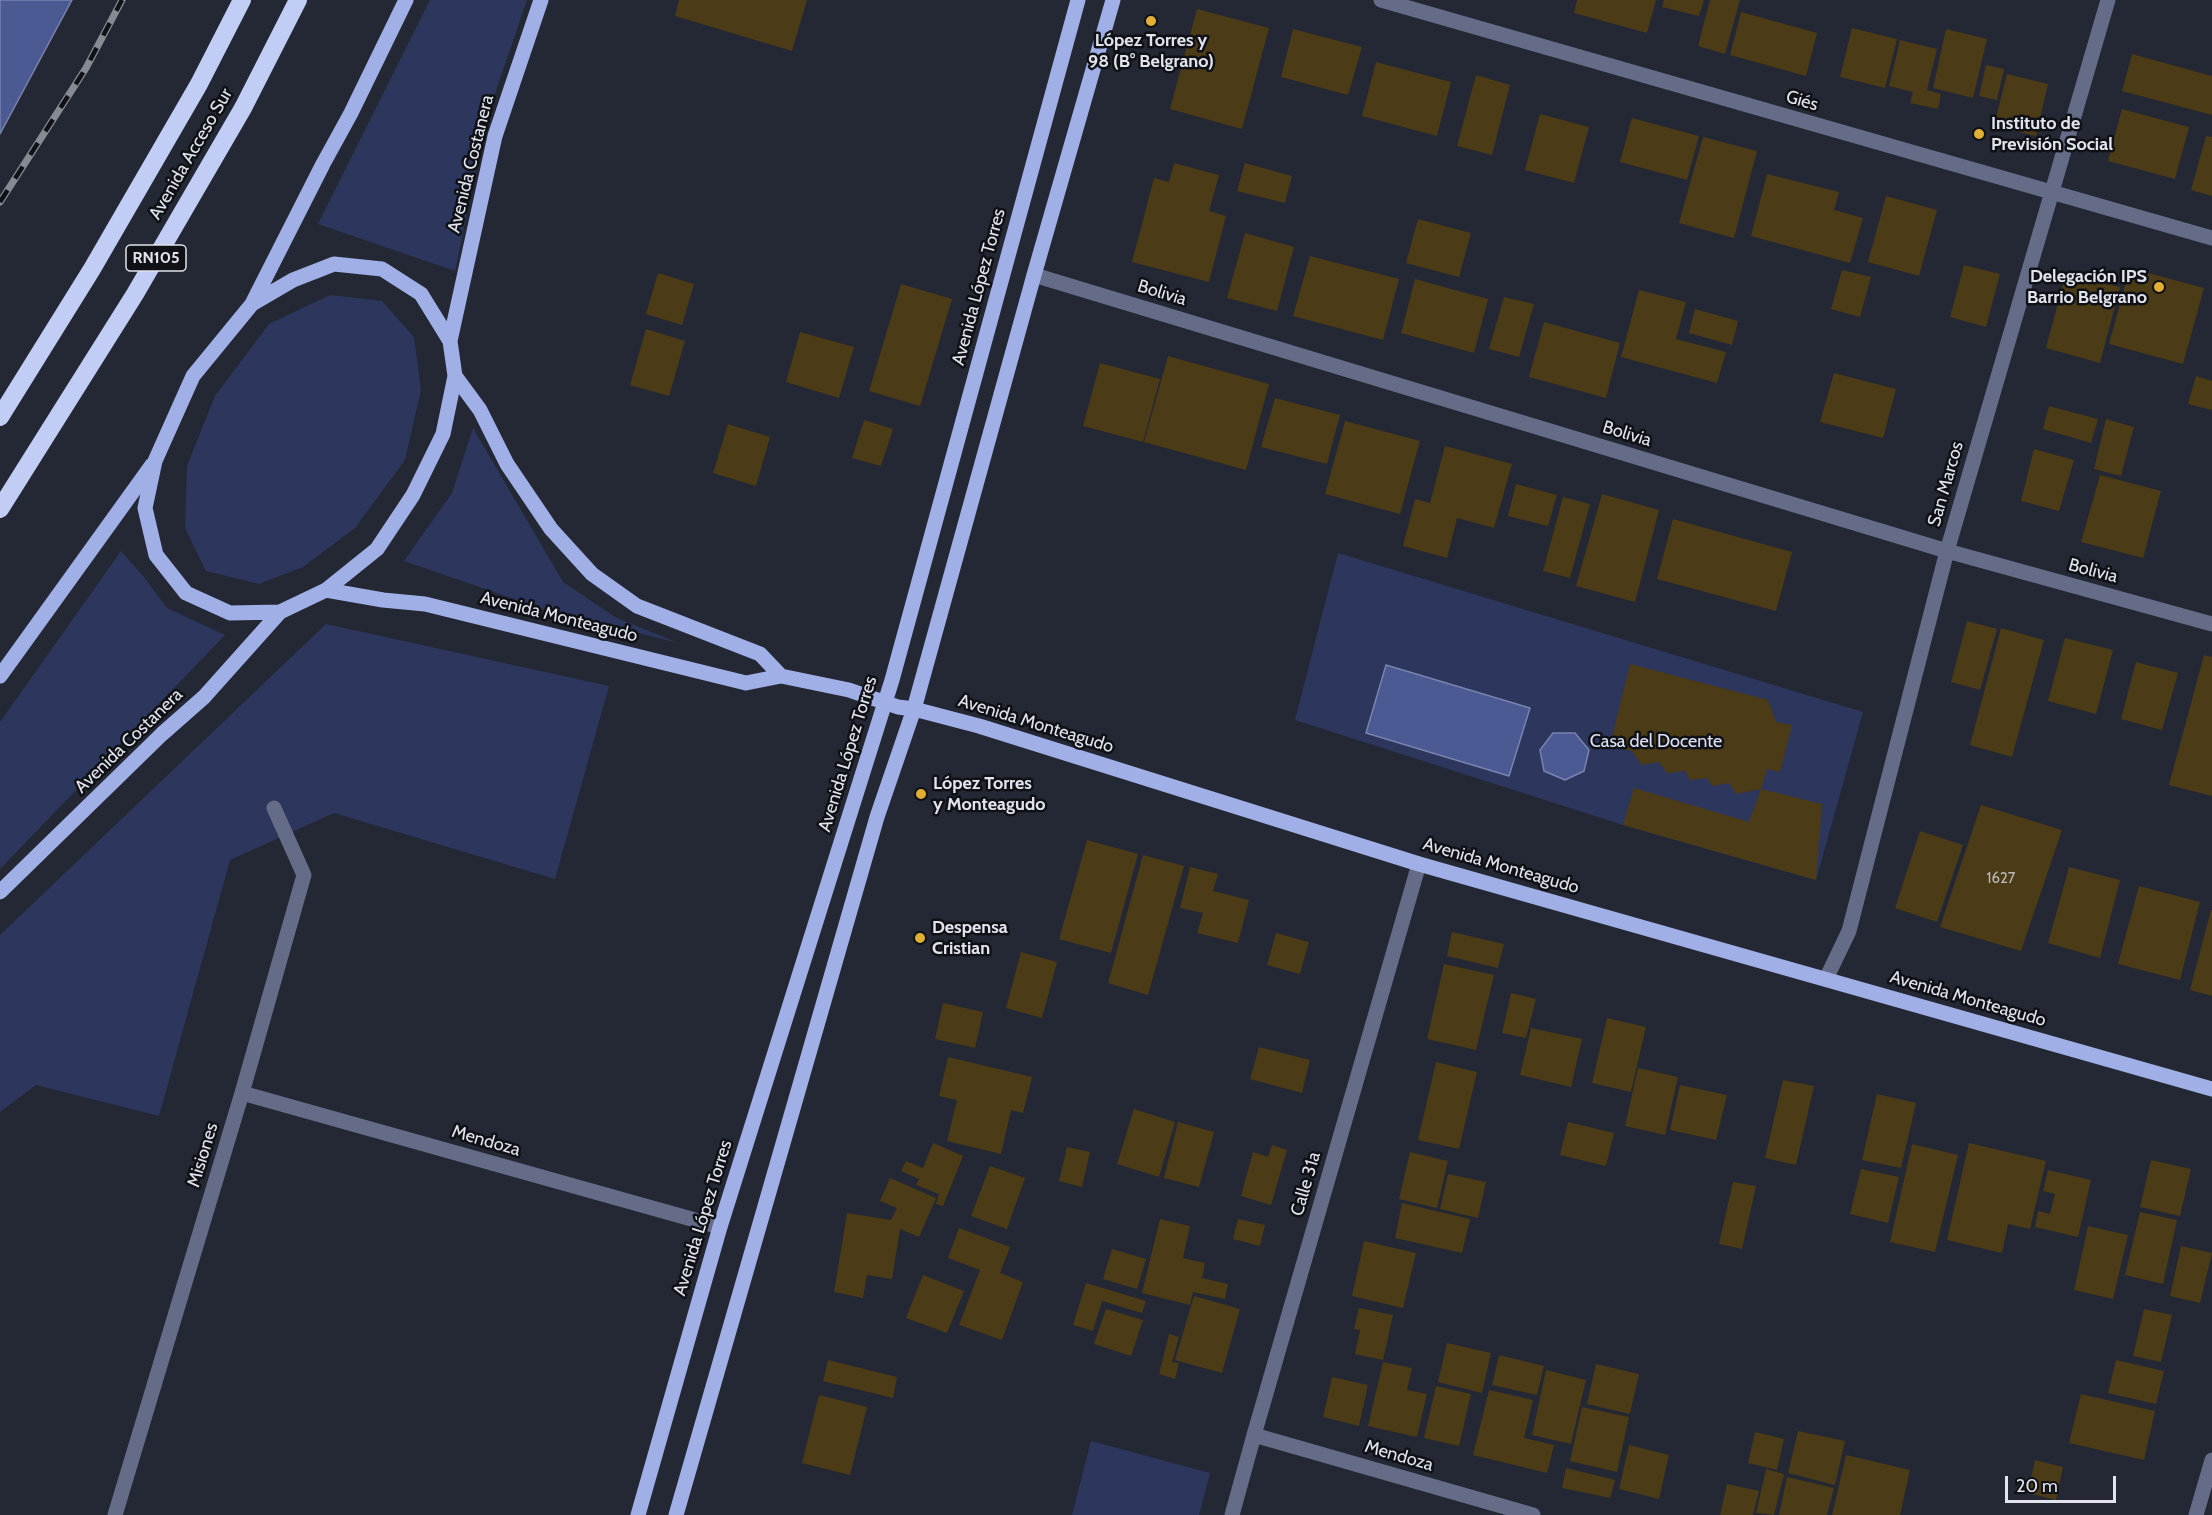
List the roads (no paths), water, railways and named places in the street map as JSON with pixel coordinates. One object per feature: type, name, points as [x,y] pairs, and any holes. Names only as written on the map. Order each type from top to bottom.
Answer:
[{"type":"highway","name":"Avenida Acceso Sur","points":[[0,417],[92,269],[199,84],[242,0]]},
{"type":"highway","name":"Avenida Acceso Sur","points":[[0,509],[135,294],[243,108],[298,0]]},
{"type":"main road","name":"Avenida Costanera","points":[[0,676],[155,460],[193,376],[252,304],[351,113],[406,0]]},
{"type":"main road","name":"Avenida Costanera","points":[[155,460],[145,508],[156,555],[186,593],[230,613],[279,612],[326,591],[376,549],[414,495],[443,434],[454,376],[450,341],[495,136],[541,0]]},
{"type":"main road","name":"Avenida López Torres","points":[[638,1515],[720,1227],[885,702],[1078,0]]},
{"type":"main road","points":[[676,1515],[877,817],[914,709],[1034,274],[1113,0]]},
{"type":"main road","name":"Avenida Costanera","points":[[252,304],[293,280],[334,264],[382,269],[421,294],[450,341]]},
{"type":"main road","name":"Avenida Monteagudo","points":[[454,376],[480,410],[507,465],[551,530],[592,574],[637,606],[760,654],[781,676]]},
{"type":"main road","name":"Avenida Monteagudo","points":[[326,591],[425,604],[746,683],[781,676],[849,690],[898,707],[979,726],[1419,864],[2212,1089]]},
{"type":"main road","name":"Avenida Costanera","points":[[0,892],[162,734],[204,697],[279,612]]},
{"type":"street","name":"Giés","points":[[1381,0],[2212,238]]},
{"type":"street","name":"San Marcos","points":[[1826,979],[1849,931],[1947,551],[2050,192],[2108,0]]},
{"type":"street","name":"Bolivia","points":[[1034,274],[1947,551],[2212,624]]},
{"type":"street","name":"Misiones","points":[[116,1515],[242,1093],[304,875],[274,808]]},
{"type":"street","name":"Calle 31a","points":[[1232,1515],[1419,864]]},
{"type":"street","name":"Mendoza","points":[[242,1093],[720,1227]]},
{"type":"street","name":"Mendoza","points":[[1254,1435],[1533,1515]]},
{"type":"street","points":[[2196,1515],[2212,1460]]},
{"type":"railway","points":[[0,202],[86,68],[122,0]]},
{"type":"place","name":"López Torres y 98 (B° Belgrano)","points":[[1151,21]]},
{"type":"place","name":"Instituto de Previsión Social","points":[[1979,134]]},
{"type":"place","name":"Delegación IPS Barrio Belgrano","points":[[2159,287]]},
{"type":"place","name":"López Torres y Monteagudo","points":[[921,794]]},
{"type":"place","name":"Despensa Cristian","points":[[920,938]]},
{"type":"park label","name":"Casa del Docente","points":[[1656,742]]}]
